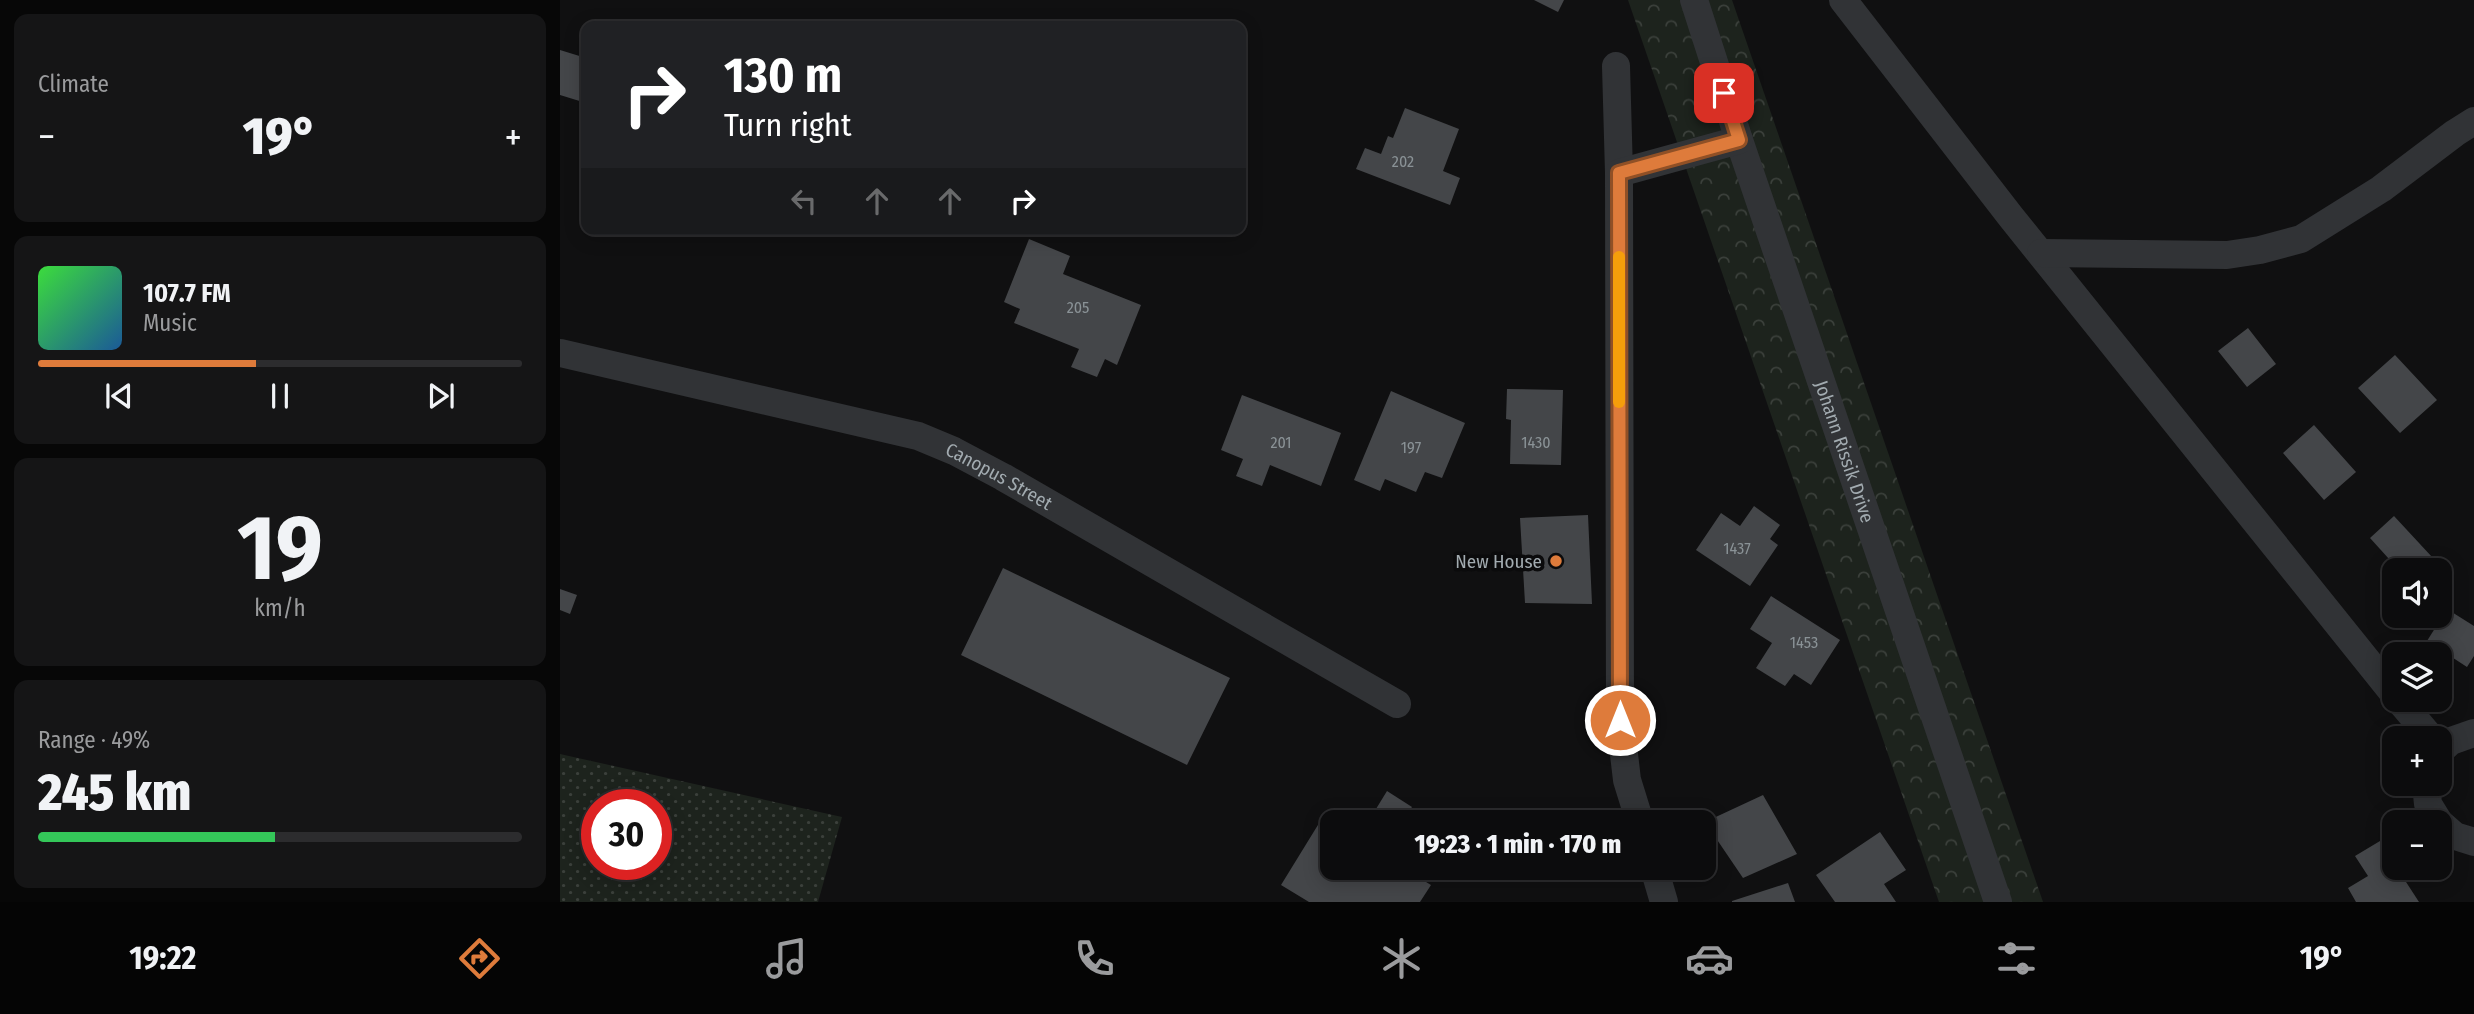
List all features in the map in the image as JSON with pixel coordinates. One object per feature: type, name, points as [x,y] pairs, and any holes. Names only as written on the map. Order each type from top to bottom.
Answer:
[{"type":"street","name":"Johann Rissik Drive","points":[[1694,0],[1998,902]]},
{"type":"street","points":[[1843,0],[2040,253],[2382,679]]},
{"type":"street","points":[[1616,66],[1619,173],[1620,720],[1627,780],[1636,810]]},
{"type":"street","points":[[2040,253],[2227,255],[2301,239],[2381,189],[2474,121]]},
{"type":"street","points":[[1619,173],[1739,140]]},
{"type":"street","name":"Canopus Street","points":[[560,353],[887,428],[938,443],[1015,484],[1397,704]]},
{"type":"street","points":[[2409,712],[2421,726]]},
{"type":"street","points":[[2452,740],[2471,726]]},
{"type":"street","points":[[2452,834],[2474,842]]},
{"type":"street","points":[[1658,880],[1664,902]]},
{"type":"green space","points":[[1628,0],[1732,0],[2043,902],[1939,902]]},
{"type":"green space","points":[[560,754],[842,817],[818,902],[560,902]]},
{"type":"building","points":[[1534,0],[1564,0],[1558,12]]},
{"type":"building","points":[[560,50],[581,56],[581,101],[560,95]]},
{"type":"building","points":[[1405,108],[1459,129],[1443,171],[1460,178],[1450,205],[1356,169],[1365,148],[1381,154],[1388,136],[1393,138]]},
{"type":"building","points":[[1029,239],[1070,256],[1063,274],[1141,305],[1117,365],[1105,359],[1097,377],[1071,367],[1079,349],[1014,323],[1020,309],[1004,302]]},
{"type":"building","points":[[2248,328],[2276,364],[2247,387],[2218,351]]},
{"type":"building","points":[[2395,355],[2437,400],[2400,433],[2358,388]]},
{"type":"building","points":[[1507,389],[1563,390],[1561,465],[1510,464],[1511,420],[1506,419]]},
{"type":"building","points":[[1391,391],[1465,423],[1442,478],[1425,472],[1416,492],[1385,479],[1380,491],[1354,480]]},
{"type":"building","points":[[1242,395],[1341,433],[1321,486],[1270,465],[1262,486],[1236,476],[1243,459],[1221,450]]},
{"type":"building","points":[[2314,425],[2356,472],[2324,500],[2283,453]]},
{"type":"building","points":[[1754,506],[1780,525],[1770,539],[1778,545],[1750,586],[1696,550],[1721,513],[1740,526]]},
{"type":"building","name":"New House","points":[[1588,515],[1592,604],[1525,603],[1520,518]]},
{"type":"building","points":[[2394,516],[2432,557],[2388,558],[2370,538]]},
{"type":"building","points":[[1003,568],[1230,678],[1187,765],[961,655]]},
{"type":"building","points":[[560,589],[577,595],[570,614],[560,610]]},
{"type":"building","points":[[1771,596],[1840,640],[1811,685],[1794,674],[1785,686],[1756,668],[1772,643],[1750,629]]},
{"type":"building","points":[[2452,612],[2474,626],[2474,656],[2467,667],[2452,657],[2452,642],[2427,641],[2435,628],[2452,628]]},
{"type":"building","points":[[1387,791],[1412,807],[1410,810],[1375,810]]},
{"type":"building","points":[[1763,795],[1797,854],[1743,878],[1716,838],[1716,817]]},
{"type":"building","points":[[1320,822],[1320,880],[1423,880],[1431,885],[1420,902],[1309,902],[1281,885]]},
{"type":"building","points":[[1880,832],[1906,870],[1884,884],[1896,902],[1835,902],[1816,875]]},
{"type":"building","points":[[2380,841],[2382,880],[2405,880],[2419,902],[2356,902],[2348,888],[2368,876],[2355,856]]},
{"type":"building","points":[[1788,883],[1795,902],[1732,902],[1732,901]]},
{"type":"slow traffic","points":[[1619,257],[1619,402]]},
{"type":"place","name":"New House","points":[[1556,561]]},
{"type":"route","points":[[1620,720],[1619,173],[1739,140],[1724,93]]}]
